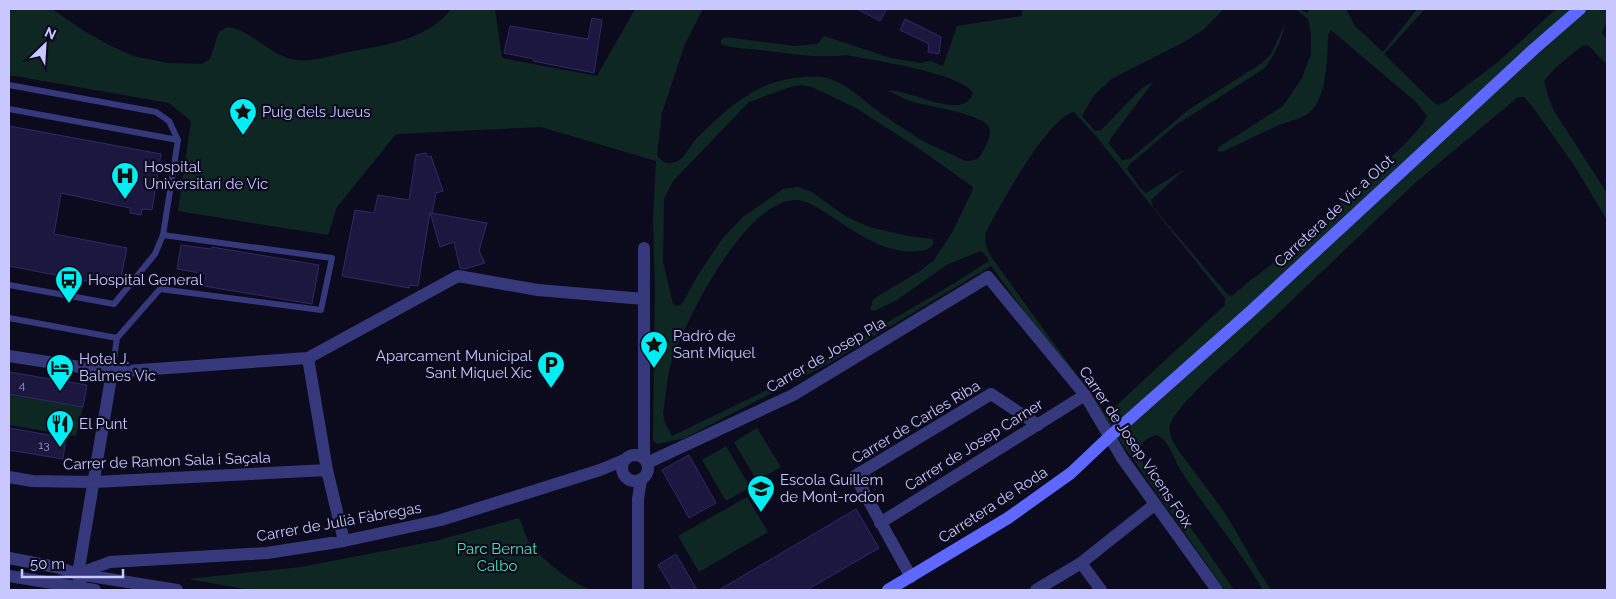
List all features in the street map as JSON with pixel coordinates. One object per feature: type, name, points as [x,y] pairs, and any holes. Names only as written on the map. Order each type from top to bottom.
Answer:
[{"type":"street","name":"Carretera de Vic a Olot","points":[[1109,437],[1250,312],[1534,48],[1580,9]]},
{"type":"street","points":[[638,590],[638,499],[641,479],[648,472],[643,430],[644,248]]},
{"type":"street","points":[[9,356],[112,372],[308,358],[458,276],[538,290],[644,300]]},
{"type":"street","name":"Carrer de Josep Vicens Foix","points":[[988,277],[1085,395],[1122,458],[1217,590]]},
{"type":"street","name":"Carrer de Josep Pla","points":[[646,460],[793,395],[988,277]]},
{"type":"street","points":[[308,358],[327,470],[344,541]]},
{"type":"street","points":[[82,589],[78,574],[112,372]]},
{"type":"street","name":"Carrer de Carles Riba","points":[[911,577],[856,476],[991,394],[1038,425]]},
{"type":"street","name":"Carrer de Josep Carner","points":[[880,523],[1085,395]]},
{"type":"street","points":[[627,478],[622,470],[643,430]]},
{"type":"street","name":"Carretera de Roda","points":[[888,590],[1008,518],[1071,473],[1109,437]]},
{"type":"street","points":[[627,458],[637,455],[646,460]]},
{"type":"street","name":"Carrer de Julià Fàbregas","points":[[78,574],[110,562],[267,553],[344,541],[441,520],[600,470],[627,458]]},
{"type":"street","name":"Carrer de Ramon Sala i Saçala","points":[[9,477],[32,482],[94,482],[327,470]]},
{"type":"street","points":[[600,470],[631,480],[641,479]]},
{"type":"street","points":[[1036,590],[1081,563],[1154,505]]},
{"type":"street","points":[[9,558],[56,567],[78,574],[177,590]]},
{"type":"street","points":[[1081,563],[1101,590]]},
{"type":"street","points":[[9,576],[95,590]]},
{"type":"lane","points":[[9,86],[156,112],[169,121],[178,140],[163,234],[156,254],[114,304],[9,285]]},
{"type":"lane","points":[[9,92],[17,87]]},
{"type":"lane","points":[[9,109],[178,140]]},
{"type":"lane","points":[[112,372],[117,338],[160,289],[321,310],[332,258],[163,234]]},
{"type":"lane","points":[[9,318],[117,338]]},
{"type":"green space","points":[[9,9],[52,9],[84,31],[133,56],[168,63],[202,64],[210,59],[219,32],[227,27],[251,36],[280,55],[295,60],[309,60],[373,48],[417,35],[442,20],[451,9],[495,9],[502,58],[597,76],[635,9],[703,9],[685,44],[662,113],[657,155],[663,161],[670,163],[679,160],[712,123],[749,94],[776,82],[820,77],[833,80],[852,90],[874,108],[918,138],[968,161],[978,159],[987,144],[990,131],[984,122],[966,114],[913,102],[888,91],[897,91],[947,105],[959,105],[968,101],[973,93],[952,79],[915,68],[847,55],[815,56],[736,48],[721,44],[721,40],[725,37],[794,46],[817,44],[824,36],[891,58],[921,63],[931,61],[943,66],[957,26],[1022,16],[1022,9],[1224,9],[1203,30],[1184,42],[1113,78],[1094,95],[1082,116],[1095,131],[1101,130],[1142,88],[1154,81],[1111,138],[1109,144],[1122,160],[1130,159],[1188,110],[1262,63],[1271,54],[1285,24],[1272,58],[1265,68],[1176,125],[1129,165],[1127,169],[1140,188],[1146,193],[1185,169],[1151,200],[1153,207],[1227,294],[1232,296],[1270,266],[1403,146],[1423,124],[1427,116],[1416,102],[1331,30],[1328,35],[1325,80],[1318,102],[1312,110],[1304,116],[1278,125],[1222,152],[1217,151],[1219,147],[1283,106],[1302,78],[1311,54],[1311,34],[1308,19],[1295,9],[1307,13],[1310,9],[1346,9],[1355,26],[1383,52],[1417,9],[1425,9],[1384,54],[1438,105],[1445,102],[1498,62],[1556,9],[1607,9],[1607,22],[1602,32],[1607,39],[1607,65],[1590,47],[1587,45],[1582,46],[1555,68],[1544,81],[1554,111],[1607,193],[1607,220],[1574,165],[1532,106],[1524,97],[1518,97],[1415,183],[1187,400],[1170,425],[1172,439],[1228,518],[1271,590],[1263,590],[1244,559],[1180,469],[1171,450],[1162,438],[1157,435],[1144,441],[1140,449],[1145,468],[1234,590],[1225,590],[1123,445],[991,266],[826,365],[685,438],[658,444],[653,441],[655,288],[653,221],[656,161],[541,127],[396,134],[337,207],[328,235],[178,211],[191,121],[169,103],[9,75]],"holes":[[[801,85],[812,87],[856,108],[918,148],[973,187],[953,231],[934,260],[920,271],[878,296],[873,300],[870,309],[874,311],[897,300],[948,264],[981,251],[989,261],[794,377],[672,436],[665,423],[663,414],[667,384],[674,354],[692,313],[721,263],[738,240],[756,220],[775,206],[794,200],[807,202],[870,240],[894,249],[918,251],[929,248],[934,243],[932,239],[908,236],[869,227],[845,216],[812,192],[798,187],[783,189],[743,217],[722,239],[698,275],[682,304],[677,306],[673,304],[663,262],[664,199],[673,181],[749,102],[790,87]],[[1074,112],[1095,135],[1225,298],[1225,305],[1106,415],[996,263],[987,249],[985,238],[986,232],[1025,164],[1051,129],[1063,118]]]},
{"type":"green space","points":[[9,394],[83,407],[76,436],[9,425]]},
{"type":"green space","points":[[757,428],[781,467],[757,481],[734,442]]},
{"type":"green space","points":[[726,446],[750,487],[726,501],[702,460]]},
{"type":"green space","points":[[747,497],[768,532],[699,572],[678,536]]},
{"type":"green space","name":"Parc Bernat Calbo","points":[[519,518],[528,540],[542,557],[578,584],[595,590],[250,590],[188,579],[301,567],[435,541]]},
{"type":"building","points":[[857,9],[887,9],[880,21]]},
{"type":"building","points":[[592,18],[602,20],[594,73],[533,61],[534,59],[504,53],[510,26],[588,39]]},
{"type":"building","points":[[905,19],[941,37],[939,54],[928,52],[929,44],[900,30]]},
{"type":"building","name":"Hospital Universitari de Vic","points":[[9,126],[161,154],[152,210],[142,209],[141,215],[130,213],[130,208],[61,193],[54,234],[127,248],[121,277],[114,276],[112,286],[9,266]]},
{"type":"building","points":[[426,153],[427,157],[431,156],[443,191],[436,193],[432,213],[487,223],[479,251],[485,263],[465,269],[460,268],[454,242],[440,247],[430,212],[418,286],[410,285],[409,288],[342,276],[355,210],[374,213],[378,195],[409,200],[416,155]]},
{"type":"building","points":[[181,245],[211,249],[212,247],[319,265],[312,304],[204,286],[206,274],[177,269]]},
{"type":"building","name":"Hotel J. Balmes Vic","points":[[9,372],[87,385],[83,407],[9,394]]},
{"type":"building","points":[[9,428],[66,438],[63,459],[9,450]]},
{"type":"building","points":[[689,455],[716,503],[689,518],[662,470]]},
{"type":"building","points":[[856,509],[879,548],[807,590],[719,590]]},
{"type":"building","points":[[676,554],[697,590],[673,590],[658,565]]},
{"type":"place","name":"Puig dels Jueus","points":[[243,136]]},
{"type":"place","name":"Hospital Universitari de Vic","points":[[125,200]]},
{"type":"place","name":"Hospital General","points":[[69,304]]},
{"type":"place","name":"Padró de Sant Miquel","points":[[654,369]]},
{"type":"place","name":"Aparcament Municipal Sant Miquel Xic","points":[[551,389]]},
{"type":"place","name":"Hotel J. Balmes Vic","points":[[60,392]]},
{"type":"place","name":"El Punt","points":[[60,448]]},
{"type":"place","name":"Escola Guillem de Mont-rodon","points":[[761,513]]}]
